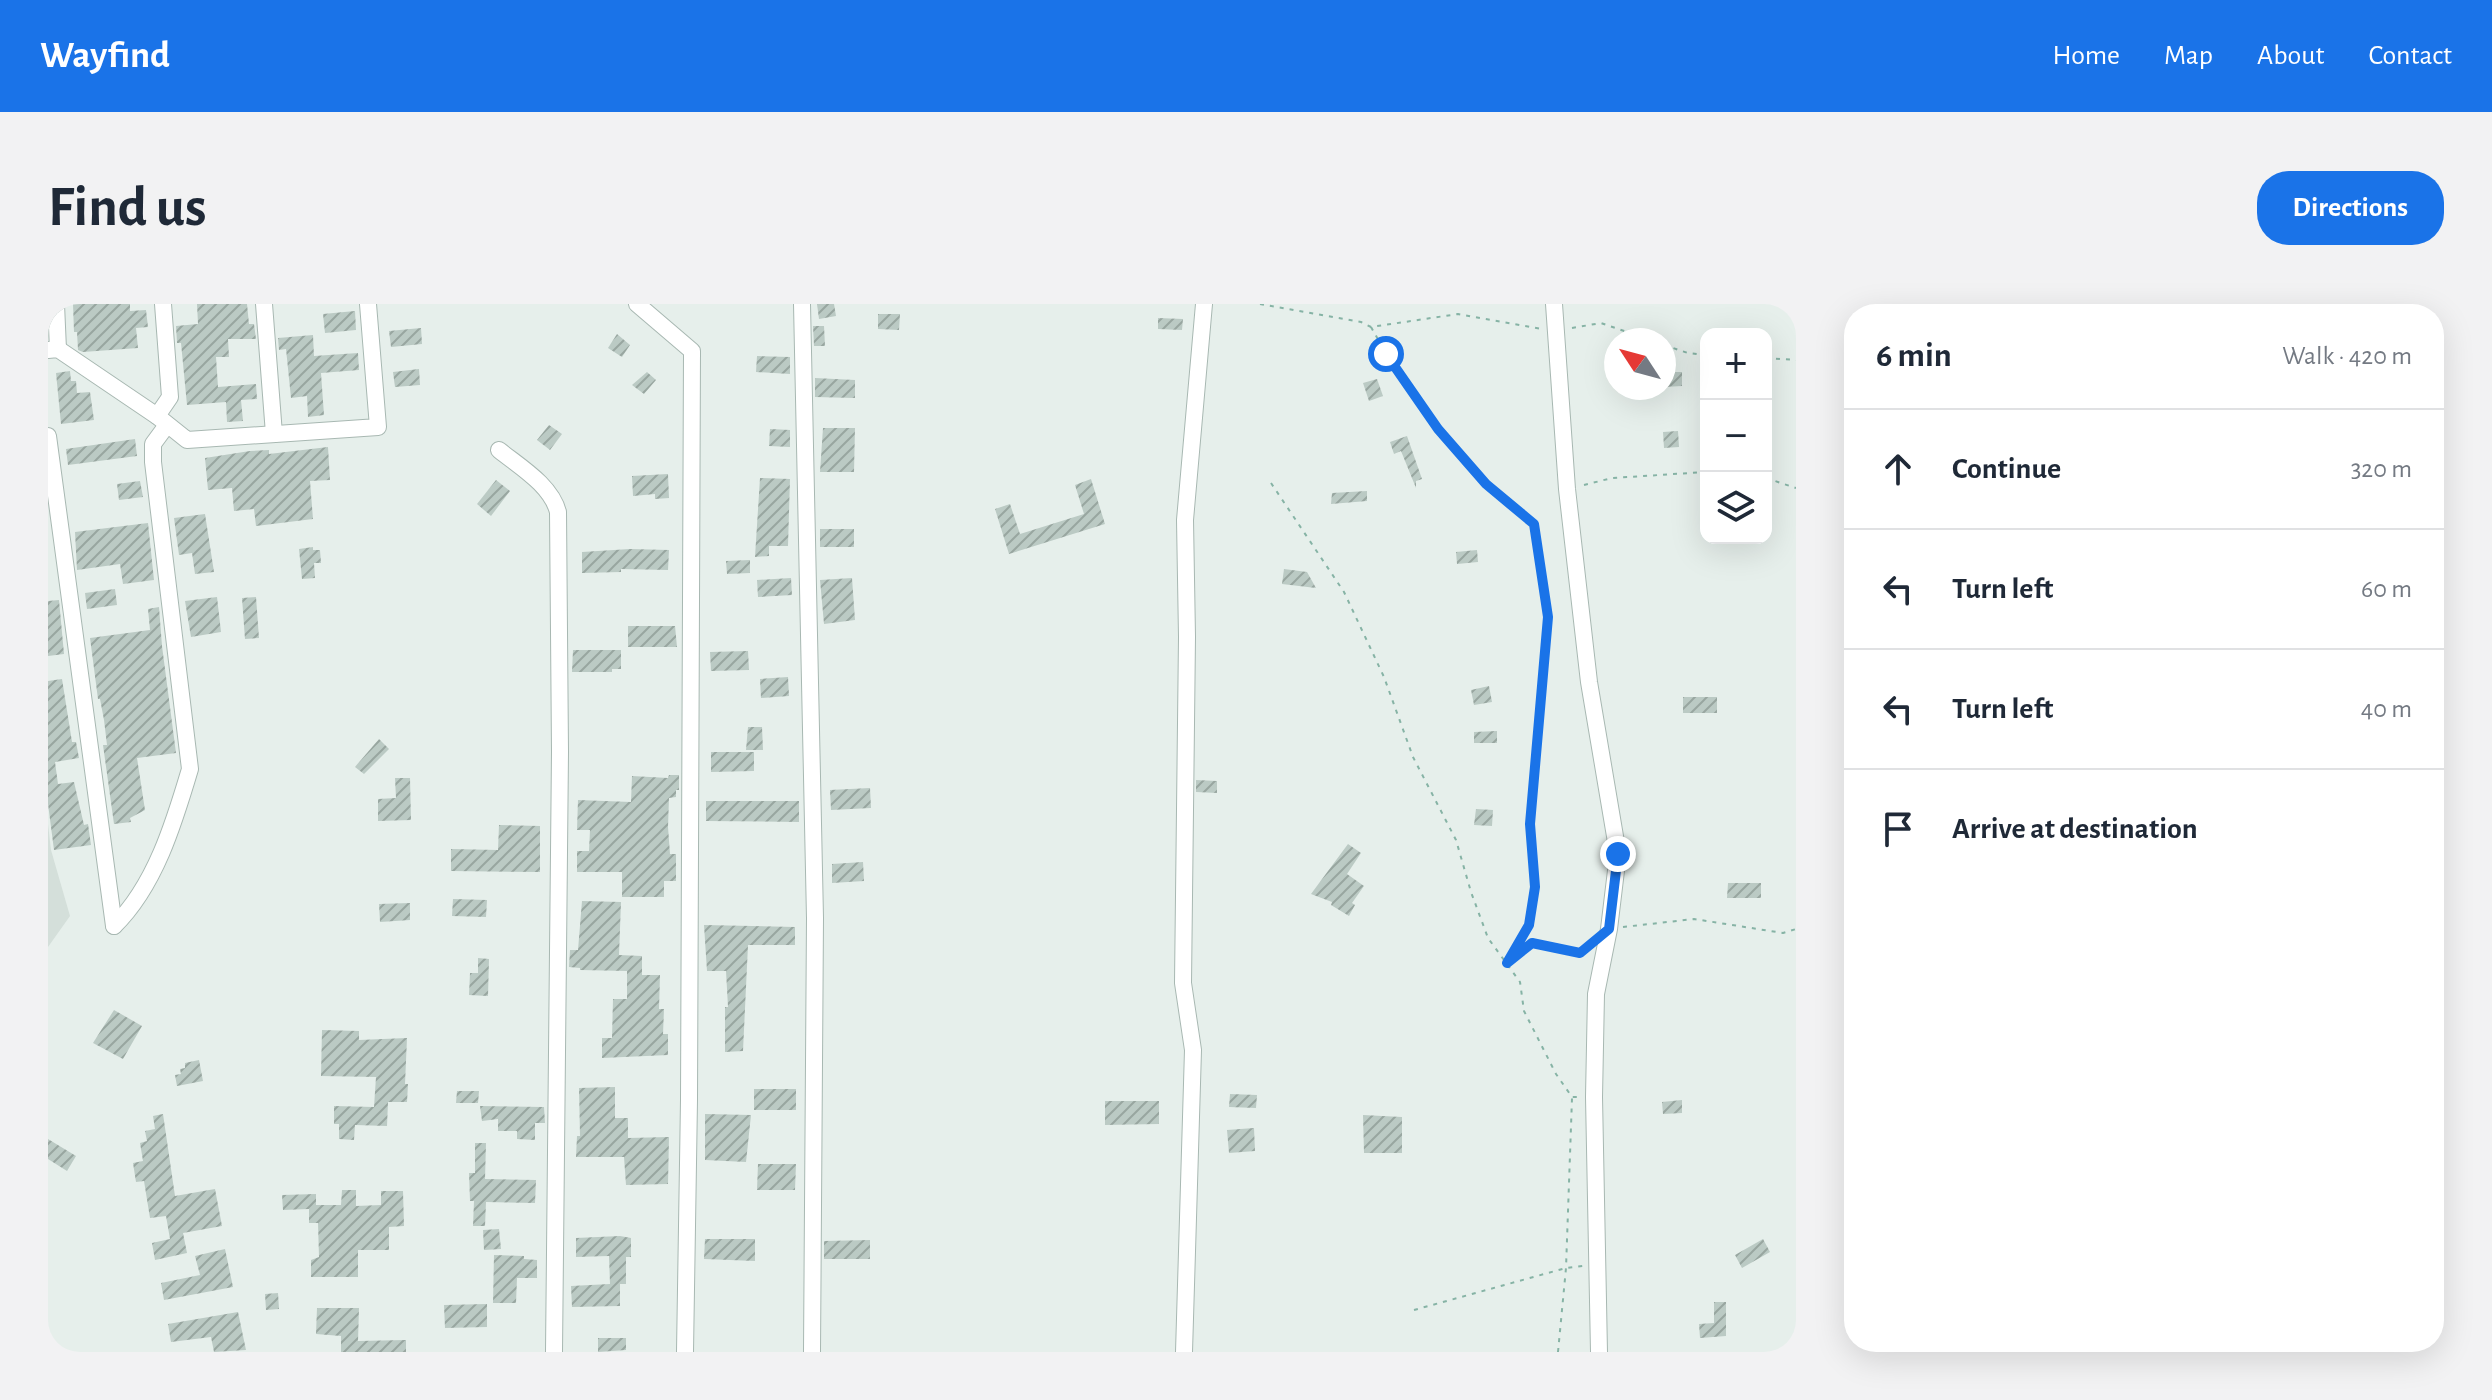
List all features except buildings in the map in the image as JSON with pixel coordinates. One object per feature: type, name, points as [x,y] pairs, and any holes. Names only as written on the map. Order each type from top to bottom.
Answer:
[{"type":"street","points":[[56,304],[53,350],[162,420],[187,440],[378,427],[368,304]]},
{"type":"street","points":[[48,436],[114,926],[140,895],[175,818],[190,769],[153,462],[153,444],[170,397],[163,304]]},
{"type":"street","points":[[264,304],[274,434]]},
{"type":"street","points":[[637,304],[692,351],[685,1352]]},
{"type":"street","points":[[802,304],[815,918],[812,1352]]},
{"type":"street","points":[[1184,1352],[1193,1050],[1183,983],[1187,637],[1185,520],[1204,304]]},
{"type":"street","points":[[1554,304],[1567,489],[1589,682],[1618,854],[1609,929],[1596,994],[1594,1097],[1599,1352]]},
{"type":"street","points":[[499,450],[548,492],[555,500],[558,512],[559,950],[554,1352]]},
{"type":"path","points":[[1260,304],[1361,322],[1371,327],[1438,429],[1486,484],[1534,524],[1548,617],[1530,824],[1535,887],[1529,925],[1507,963]]},
{"type":"path","points":[[1371,327],[1458,314],[1554,331],[1601,323],[1615,328]]},
{"type":"path","points":[[1676,349],[1700,354]]},
{"type":"path","points":[[1772,358],[1796,360]]},
{"type":"path","points":[[1567,489],[1612,478],[1700,472]]},
{"type":"path","points":[[1772,480],[1796,488]]},
{"type":"path","points":[[1271,483],[1344,592],[1384,677],[1413,757],[1456,840],[1488,938],[1520,982],[1524,1011],[1556,1074],[1572,1097],[1566,1268],[1558,1352]]},
{"type":"path","points":[[1507,963],[1532,943],[1580,953],[1609,929],[1694,919],[1783,933],[1796,929]]},
{"type":"path","points":[[1572,1097],[1594,1097]]},
{"type":"path","points":[[1414,1310],[1566,1268],[1598,1265]]},
{"type":"shaded area","points":[[48,824],[51,850],[70,916],[48,947]]},
{"type":"route","points":[[1386,354],[1438,429],[1486,484],[1534,524],[1548,617],[1530,824],[1535,887],[1529,925],[1507,963],[1532,943],[1580,953],[1609,929],[1618,854]]}]
